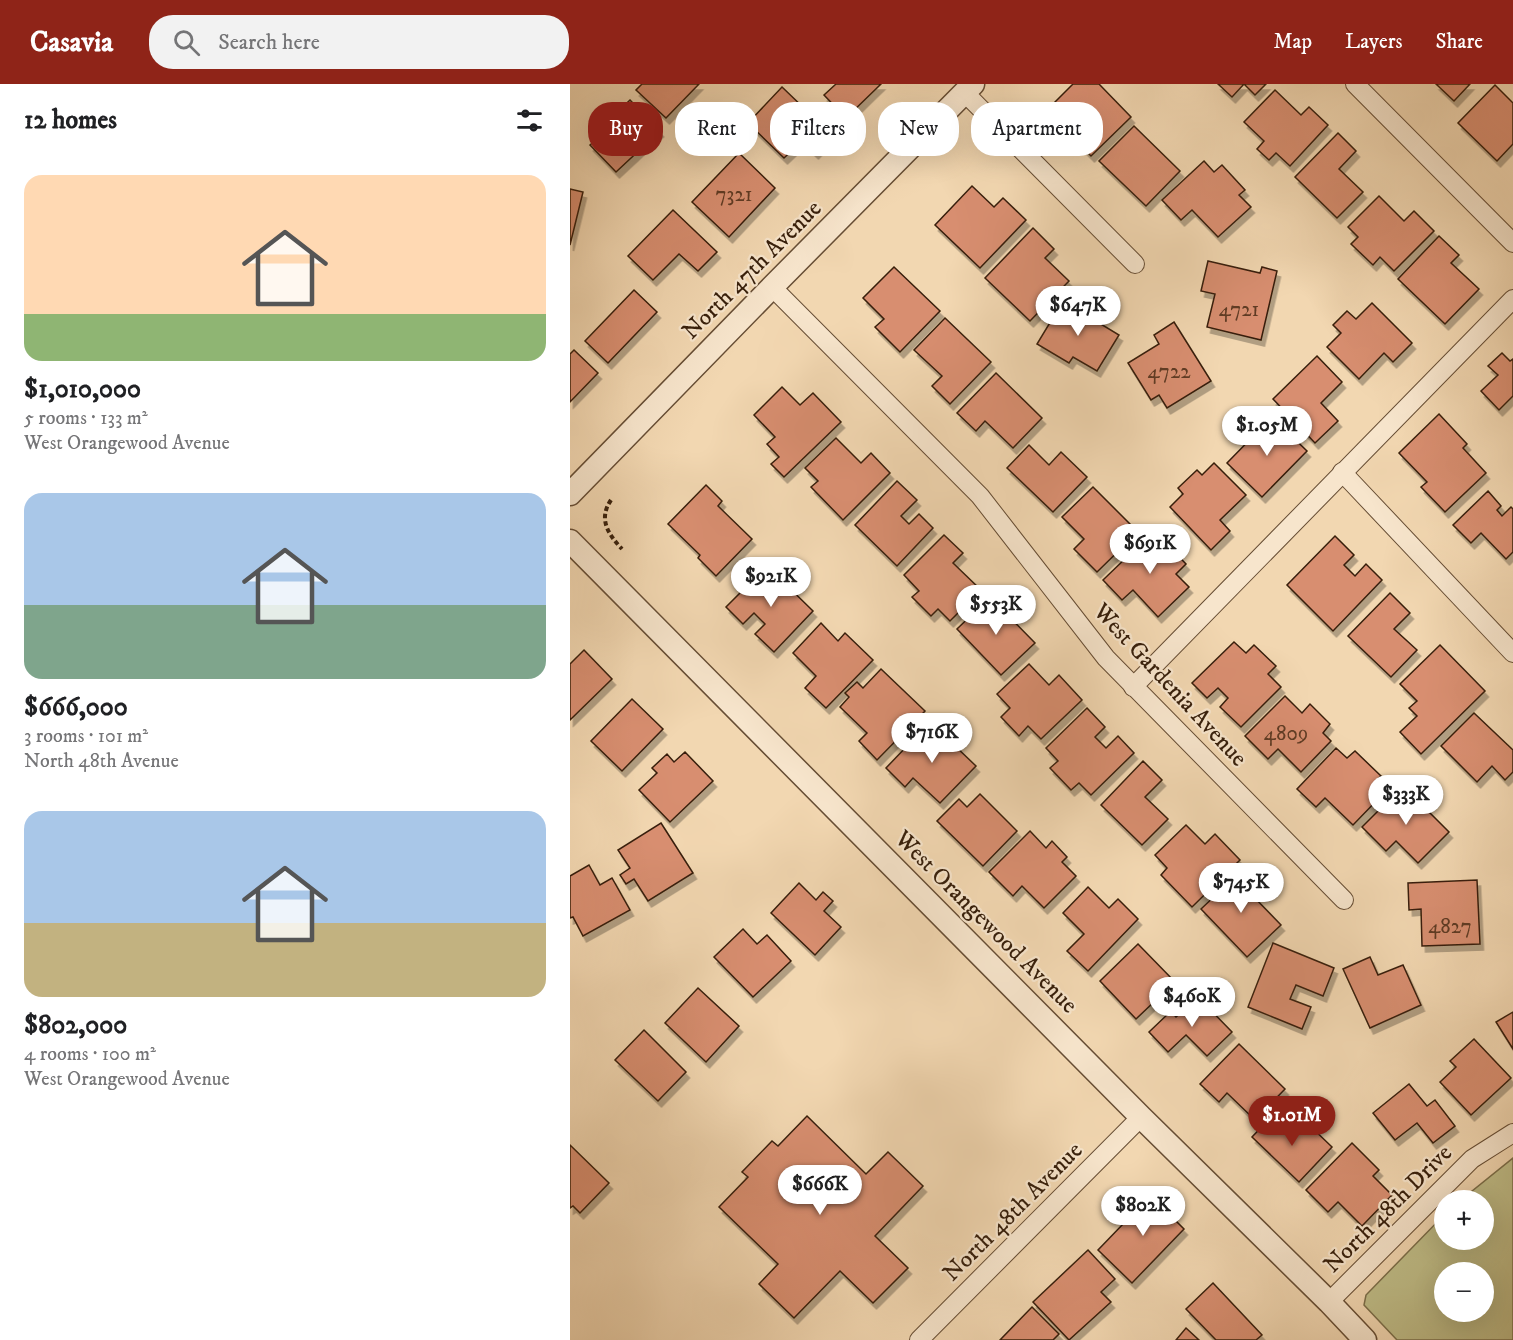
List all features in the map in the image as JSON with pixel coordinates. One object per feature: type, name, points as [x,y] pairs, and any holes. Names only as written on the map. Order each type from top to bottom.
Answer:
[{"type":"street","points":[[1355,84],[1513,243]]},
{"type":"street","points":[[969,88],[1135,264]]},
{"type":"street","name":"North 47th Avenue","points":[[570,494],[969,88]]},
{"type":"street","name":"West Gardenia Avenue","points":[[772,287],[980,496],[1106,658],[1344,900]]},
{"type":"street","points":[[1133,687],[1513,298]]},
{"type":"street","points":[[1342,472],[1513,653]]},
{"type":"street","name":"West Orangewood Avenue","points":[[570,541],[1365,1340]]},
{"type":"street","name":"North 48th Avenue","points":[[919,1340],[1141,1117]]},
{"type":"street","name":"North 48th Drive","points":[[1329,1302],[1472,1159],[1513,1133]]},
{"type":"path","points":[[611,500],[605,511],[605,526],[622,549]]},
{"type":"shaded area","points":[[1513,1158],[1513,1340],[1397,1340],[1364,1305],[1366,1295],[1434,1225],[1434,1250],[1494,1250],[1494,1190],[1473,1190]]},
{"type":"building","points":[[642,84],[699,84],[682,102],[675,102],[675,109],[666,118],[663,115],[663,102],[649,102],[636,90]]},
{"type":"building","points":[[836,84],[881,84],[862,102],[831,102],[824,95]]},
{"type":"building","points":[[1073,84],[1099,84],[1131,117],[1103,144],[1103,102],[1055,102]]},
{"type":"building","points":[[1218,84],[1244,84],[1232,97]]},
{"type":"building","points":[[1244,84],[1266,84],[1255,95]]},
{"type":"building","points":[[1436,84],[1470,84],[1454,101]]},
{"type":"building","points":[[1495,85],[1513,103],[1513,144],[1497,161],[1458,123]]},
{"type":"building","points":[[782,87],[798,102],[770,102],[770,144],[758,133],[758,112]]},
{"type":"building","points":[[1275,90],[1301,115],[1309,107],[1328,125],[1290,166],[1276,153],[1269,160],[1257,149],[1264,141],[1244,122]]},
{"type":"building","points":[[1134,126],[1180,171],[1146,206],[1099,161]]},
{"type":"building","points":[[1338,133],[1356,151],[1339,169],[1363,192],[1337,218],[1295,177]]},
{"type":"building","points":[[601,156],[633,156],[616,172]]},
{"type":"building","points":[[736,156],[742,156],[775,188],[729,237],[692,202]]},
{"type":"building","points":[[1204,161],[1214,172],[1222,165],[1245,190],[1239,195],[1251,207],[1218,237],[1192,210],[1181,220],[1162,200]]},
{"type":"building","points":[[972,186],[994,207],[1003,198],[1026,220],[980,268],[935,225]]},
{"type":"building","points":[[570,189],[583,192],[570,245]]},
{"type":"building","points":[[1379,196],[1404,221],[1414,211],[1434,231],[1394,271],[1380,257],[1373,265],[1351,244],[1358,237],[1348,227]]},
{"type":"building","points":[[673,210],[717,252],[698,271],[679,254],[653,280],[628,256]]},
{"type":"building","points":[[1033,228],[1054,249],[1045,258],[1069,281],[1030,321],[985,278]]},
{"type":"building","points":[[1439,236],[1459,255],[1451,263],[1479,289],[1445,324],[1398,279]]},
{"type":"building","points":[[1208,261],[1260,273],[1262,267],[1277,271],[1261,340],[1207,327],[1215,294],[1201,291]]},
{"type":"building","points":[[894,267],[940,311],[900,352],[875,327],[884,319],[863,298]]},
{"type":"building","points":[[634,290],[657,312],[608,363],[585,341]]},
{"type":"building","points":[[1063,301],[1119,335],[1097,371],[1073,357],[1069,363],[1037,344]]},
{"type":"building","points":[[1372,303],[1412,343],[1393,362],[1384,353],[1359,379],[1327,347],[1341,333],[1333,325],[1347,311],[1356,319]]},
{"type":"building","points":[[945,318],[991,362],[950,404],[932,386],[942,376],[914,350]]},
{"type":"building","points":[[1174,322],[1211,381],[1167,408],[1159,395],[1151,400],[1128,363],[1159,344],[1154,335]]},
{"type":"building","points":[[574,350],[598,373],[570,402],[570,354]]},
{"type":"building","points":[[1502,353],[1510,361],[1513,359],[1513,396],[1499,410],[1481,391],[1498,375],[1488,366]]},
{"type":"building","points":[[1317,356],[1342,382],[1321,403],[1338,421],[1315,443],[1273,399]]},
{"type":"building","points":[[996,373],[1042,418],[1013,448],[985,421],[976,431],[957,413]]},
{"type":"building","points":[[782,387],[800,405],[813,393],[841,422],[784,477],[771,464],[779,457],[767,444],[775,437],[754,415]]},
{"type":"building","points":[[1439,414],[1467,444],[1463,448],[1486,473],[1445,512],[1421,487],[1427,482],[1399,453]]},
{"type":"building","points":[[1272,417],[1307,451],[1262,497],[1227,463]]},
{"type":"building","points":[[836,438],[861,463],[871,453],[890,473],[843,520],[811,487],[818,481],[805,468]]},
{"type":"building","points":[[1029,445],[1049,465],[1061,452],[1087,477],[1053,512],[1007,468]]},
{"type":"building","points":[[1214,463],[1246,495],[1220,520],[1230,531],[1211,550],[1170,507],[1183,494],[1178,488],[1197,470],[1202,475]]},
{"type":"building","points":[[897,481],[917,500],[901,516],[909,524],[919,514],[933,528],[897,566],[855,525]]},
{"type":"building","points":[[706,485],[722,501],[718,506],[752,539],[716,576],[698,558],[700,555],[668,524]]},
{"type":"building","points":[[1093,487],[1138,532],[1097,572],[1074,549],[1084,539],[1062,517]]},
{"type":"building","points":[[1488,491],[1501,506],[1497,510],[1502,516],[1511,507],[1513,509],[1513,552],[1506,559],[1481,533],[1471,543],[1453,525]]},
{"type":"building","points":[[1154,531],[1186,564],[1176,574],[1189,587],[1158,617],[1133,590],[1122,600],[1103,580]]},
{"type":"building","points":[[944,535],[963,553],[953,563],[981,590],[950,621],[938,609],[931,616],[912,597],[919,591],[904,575]]},
{"type":"building","points":[[1335,536],[1354,555],[1344,565],[1355,576],[1366,564],[1382,580],[1333,631],[1287,585]]},
{"type":"building","points":[[767,566],[813,611],[774,652],[755,634],[765,624],[754,613],[743,624],[726,607]]},
{"type":"building","points":[[1390,593],[1410,613],[1394,629],[1417,650],[1391,677],[1348,636]]},
{"type":"building","points":[[990,597],[1035,643],[1001,675],[957,629]]},
{"type":"building","points":[[821,623],[838,641],[845,633],[873,660],[826,708],[805,688],[816,676],[793,653]]},
{"type":"building","points":[[1234,642],[1246,653],[1254,645],[1276,666],[1268,674],[1281,687],[1241,727],[1220,707],[1228,698],[1218,688],[1207,698],[1192,683]]},
{"type":"building","points":[[1440,645],[1485,691],[1421,754],[1400,732],[1417,716],[1409,708],[1417,701],[1400,684]]},
{"type":"building","points":[[584,650],[612,679],[570,720],[570,664]]},
{"type":"building","points":[[1029,664],[1049,685],[1059,675],[1082,700],[1041,739],[1028,726],[1019,736],[1001,717],[1010,708],[997,694]]},
{"type":"building","points":[[881,669],[925,711],[877,760],[859,741],[867,733],[840,707],[849,697],[845,693],[857,682],[863,688]]},
{"type":"building","points":[[1285,696],[1302,713],[1310,704],[1330,724],[1323,733],[1331,741],[1301,772],[1278,749],[1268,759],[1245,736]]},
{"type":"building","points":[[632,699],[663,729],[622,771],[591,741]]},
{"type":"building","points":[[1087,708],[1105,727],[1095,737],[1106,748],[1118,736],[1134,753],[1091,795],[1079,783],[1071,790],[1050,768],[1058,761],[1046,748]]},
{"type":"building","points":[[1474,713],[1513,750],[1513,772],[1505,780],[1492,766],[1477,782],[1441,746]]},
{"type":"building","points":[[930,722],[976,766],[940,803],[913,778],[905,787],[886,768]]},
{"type":"building","points":[[1336,748],[1347,758],[1355,751],[1381,776],[1373,784],[1383,794],[1353,825],[1325,798],[1316,807],[1297,789]]},
{"type":"building","points":[[685,752],[713,781],[670,822],[639,790],[657,773],[652,768],[667,754],[674,762]]},
{"type":"building","points":[[1143,761],[1162,780],[1145,797],[1168,819],[1142,845],[1101,805]]},
{"type":"building","points":[[1403,786],[1449,832],[1418,863],[1396,841],[1386,851],[1362,827]]},
{"type":"building","points":[[980,794],[1017,831],[983,866],[937,821],[959,799],[967,807]]},
{"type":"building","points":[[661,823],[693,873],[648,901],[634,879],[626,884],[620,875],[630,868],[618,850]]},
{"type":"building","points":[[1186,825],[1205,844],[1215,834],[1240,860],[1192,907],[1161,875],[1167,868],[1155,855]]},
{"type":"building","points":[[1030,831],[1046,848],[1052,841],[1067,857],[1062,862],[1076,876],[1044,908],[1022,886],[1013,896],[989,872]]},
{"type":"building","points":[[589,865],[600,885],[612,878],[630,910],[583,936],[573,917],[570,918],[570,876]]},
{"type":"building","points":[[1242,870],[1260,888],[1252,895],[1281,925],[1247,957],[1201,909]]},
{"type":"building","points":[[1477,880],[1480,944],[1422,946],[1421,909],[1409,910],[1408,883]]},
{"type":"building","points":[[799,883],[816,900],[823,892],[833,901],[824,911],[841,927],[815,955],[771,913]]},
{"type":"building","points":[[1088,887],[1109,908],[1118,899],[1138,919],[1088,971],[1067,951],[1084,934],[1063,913]]},
{"type":"building","points":[[743,929],[757,944],[767,935],[791,961],[753,997],[714,957]]},
{"type":"building","points":[[1273,943],[1334,968],[1323,996],[1296,985],[1290,999],[1311,1007],[1302,1029],[1248,1007]]},
{"type":"building","points":[[1138,944],[1175,982],[1136,1019],[1100,981]]},
{"type":"building","points":[[1370,957],[1378,975],[1403,965],[1421,1005],[1370,1028],[1343,969]]},
{"type":"building","points":[[698,988],[739,1026],[706,1062],[665,1023]]},
{"type":"building","points":[[1198,997],[1232,1032],[1207,1056],[1186,1035],[1168,1052],[1149,1032],[1171,1011],[1176,1017]]},
{"type":"building","points":[[1513,1012],[1513,1049],[1496,1022]]},
{"type":"building","points":[[644,1030],[686,1072],[658,1101],[615,1060]]},
{"type":"building","points":[[1474,1039],[1511,1078],[1471,1115],[1440,1082],[1456,1067],[1450,1061]]},
{"type":"building","points":[[1239,1044],[1285,1089],[1255,1120],[1227,1093],[1219,1102],[1200,1084]]},
{"type":"building","points":[[1409,1084],[1427,1106],[1435,1100],[1455,1126],[1433,1143],[1417,1123],[1395,1140],[1373,1113]]},
{"type":"building","points":[[1273,1115],[1295,1135],[1307,1123],[1332,1147],[1299,1182],[1252,1137]]},
{"type":"building","points":[[807,1116],[866,1174],[888,1152],[923,1186],[875,1236],[908,1268],[873,1303],[840,1271],[794,1318],[759,1284],[778,1264],[719,1207],[748,1177],[742,1172],[772,1141],[778,1146]]},
{"type":"building","points":[[1352,1143],[1379,1170],[1373,1176],[1392,1195],[1362,1226],[1338,1202],[1328,1212],[1306,1190]]},
{"type":"building","points":[[570,1145],[609,1183],[580,1213],[573,1206],[570,1208]]},
{"type":"building","points":[[1163,1191],[1179,1206],[1170,1215],[1184,1229],[1132,1283],[1098,1250],[1151,1195],[1156,1199]]},
{"type":"building","points":[[1088,1250],[1115,1279],[1101,1292],[1111,1302],[1069,1340],[1033,1302]]},
{"type":"building","points":[[1213,1283],[1262,1335],[1256,1340],[1216,1340],[1186,1309]]},
{"type":"building","points":[[1032,1307],[1059,1334],[1053,1340],[1000,1340]]},
{"type":"building","points":[[1186,1328],[1199,1340],[1176,1340]]}]
